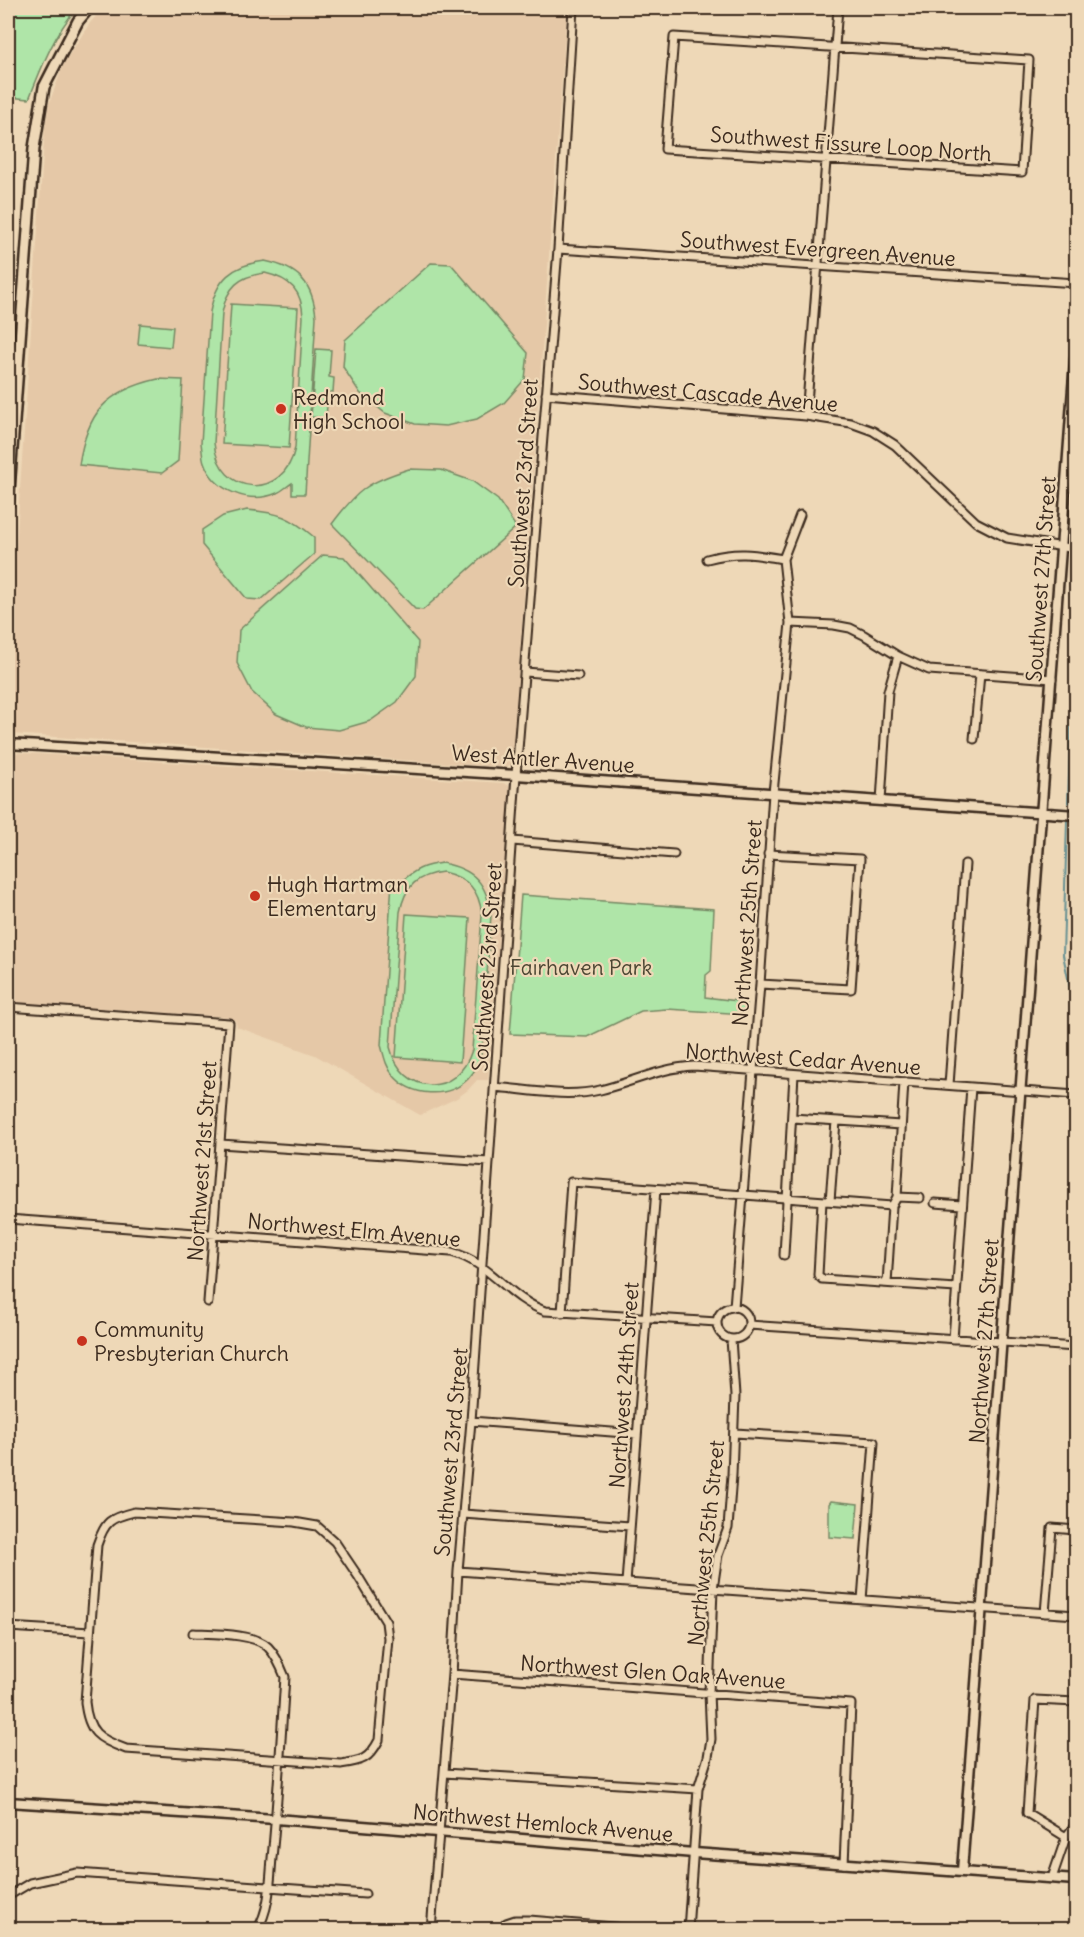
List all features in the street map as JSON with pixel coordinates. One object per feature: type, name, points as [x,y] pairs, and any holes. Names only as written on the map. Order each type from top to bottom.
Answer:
[{"type":"main road","points":[[8,504],[12,358],[34,148],[44,87],[78,21],[89,8]]},
{"type":"street","name":"Southwest 23rd Street","points":[[431,1929],[471,1421],[516,775],[558,249],[573,8]]},
{"type":"street","points":[[806,416],[838,8]]},
{"type":"street","name":"Southwest Fissure Loop North","points":[[674,38],[835,47],[1029,60],[1022,172],[665,149],[674,38]]},
{"type":"street","name":"Southwest Evergreen Avenue","points":[[558,249],[1077,283]]},
{"type":"street","name":"Southwest 27th Street","points":[[1042,812],[1077,348]]},
{"type":"street","name":"Southwest Cascade Avenue","points":[[546,394],[806,416],[851,423],[873,431],[894,445],[976,522],[1007,538],[1077,549]]},
{"type":"street","points":[[707,559],[729,553],[753,554],[783,560],[800,515]]},
{"type":"street","name":"Northwest 25th Street","points":[[734,1307],[768,854],[790,622],[783,560]]},
{"type":"street","points":[[790,622],[850,628],[898,656],[929,670],[1052,679]]},
{"type":"street","points":[[881,801],[888,691],[898,656]]},
{"type":"street","points":[[525,672],[578,676]]},
{"type":"street","points":[[974,739],[980,674]]},
{"type":"street","name":"West Antler Avenue","points":[[8,744],[516,775],[1077,815]]},
{"type":"street","name":"Northwest 27th Street","points":[[962,1872],[1042,812]]},
{"type":"street","points":[[512,841],[674,854]]},
{"type":"street","points":[[760,984],[851,989],[861,859],[768,854]]},
{"type":"street","points":[[949,1085],[965,864]]},
{"type":"street","name":"Northwest 21st Street","points":[[8,1007],[229,1023],[208,1302]]},
{"type":"street","name":"Northwest Cedar Avenue","points":[[495,1087],[575,1093],[599,1090],[675,1067],[694,1066],[1077,1095]]},
{"type":"street","points":[[784,1255],[794,1074]]},
{"type":"street","points":[[887,1283],[892,1206],[897,1197],[904,1082]]},
{"type":"street","points":[[953,1339],[970,1087]]},
{"type":"street","points":[[792,1118],[902,1125]]},
{"type":"street","points":[[830,1201],[836,1120]]},
{"type":"street","points":[[220,1144],[489,1162]]},
{"type":"street","points":[[562,1313],[571,1182],[892,1206]]},
{"type":"street","name":"Northwest 24th Street","points":[[626,1583],[656,1189]]},
{"type":"street","points":[[897,1197],[920,1198]]},
{"type":"street","points":[[822,1201],[818,1275],[822,1279],[956,1288]]},
{"type":"street","points":[[935,1203],[962,1205]]},
{"type":"street","name":"Northwest Elm Avenue","points":[[8,1219],[452,1252],[467,1256],[520,1298],[545,1311],[717,1322]]},
{"type":"street","points":[[734,1307],[747,1314],[749,1325],[745,1334],[731,1339],[719,1331],[717,1322],[720,1313],[734,1307]]},
{"type":"street","points":[[749,1325],[1077,1347]]},
{"type":"street","name":"Northwest 25th Street","points":[[688,1929],[698,1789],[711,1739],[709,1693],[713,1589],[718,1555],[728,1528],[735,1433],[731,1339]]},
{"type":"street","points":[[471,1421],[637,1434]]},
{"type":"street","points":[[735,1433],[874,1442],[862,1600]]},
{"type":"street","points":[[134,1512],[294,1522],[317,1526],[335,1542],[386,1622],[388,1638],[379,1740],[373,1752],[360,1761],[341,1764],[126,1749],[109,1743],[95,1735],[87,1719],[85,1702],[90,1632],[97,1545],[108,1521],[134,1512]]},
{"type":"street","points":[[462,1514],[630,1526]]},
{"type":"street","points":[[1045,1613],[1052,1528],[1077,1530]]},
{"type":"street","points":[[458,1571],[1077,1615]]},
{"type":"street","points":[[8,1627],[90,1632]]},
{"type":"street","points":[[193,1633],[241,1636],[267,1646],[279,1663],[285,1677],[276,1819],[269,1887],[262,1921],[257,1929]]},
{"type":"street","name":"Northwest Glen Oak Avenue","points":[[452,1674],[851,1704],[844,1864]]},
{"type":"street","points":[[1065,1837],[1027,1814],[1035,1700],[1077,1702]]},
{"type":"street","points":[[444,1773],[698,1789]]},
{"type":"street","name":"Northwest Hemlock Avenue","points":[[8,1802],[276,1819],[694,1853],[1077,1880]]},
{"type":"street","points":[[1052,1878],[1065,1837],[1077,1824]]},
{"type":"street","points":[[8,1896],[30,1883],[77,1873],[366,1894]]},
{"type":"street","points":[[505,1926],[515,1920],[529,1920],[650,1929]]},
{"type":"shaded area","name":"Redmond High School","points":[[103,8],[567,8],[510,765],[506,767],[11,734],[8,731],[8,663],[45,127],[49,104],[64,63],[90,23]]},
{"type":"shaded area","name":"Hugh Hartman Elementary","points":[[8,752],[508,785],[510,790],[488,1080],[477,1080],[457,1098],[420,1115],[315,1055],[237,1027],[235,1020],[228,1017],[8,1002]]},
{"type":"green space","points":[[8,8],[77,8],[55,40],[29,99],[8,97]]},
{"type":"green space","points":[[265,261],[287,268],[302,279],[312,295],[316,317],[305,494],[292,494],[292,483],[279,492],[266,496],[244,496],[234,493],[216,481],[203,460],[201,443],[210,312],[213,300],[221,282],[227,276],[253,263]],"holes":[[[265,273],[293,288],[302,308],[295,448],[289,465],[278,477],[266,484],[252,486],[239,482],[227,474],[218,461],[214,443],[222,313],[227,296],[241,280]]]},
{"type":"green space","points":[[431,263],[451,264],[528,353],[525,379],[504,403],[477,419],[446,426],[415,424],[385,413],[360,393],[343,367],[345,340]]},
{"type":"green space","points":[[231,304],[298,308],[289,448],[222,444]]},
{"type":"green space","points":[[140,324],[173,327],[171,347],[138,344]]},
{"type":"green space","points":[[316,349],[331,350],[329,377],[334,378],[333,392],[328,392],[326,418],[311,417]]},
{"type":"green space","points":[[158,379],[183,380],[178,461],[162,473],[79,465],[87,431],[102,407],[125,390]]},
{"type":"green space","points":[[409,469],[441,470],[472,481],[498,500],[516,527],[423,610],[415,609],[332,524],[349,502],[365,488],[383,478]]},
{"type":"green space","points":[[247,510],[283,517],[298,524],[314,537],[314,554],[261,600],[247,599],[202,545],[202,530],[223,516]]},
{"type":"green space","points":[[323,555],[344,557],[418,642],[416,676],[397,702],[370,721],[339,730],[306,727],[276,714],[252,692],[237,663],[239,630]]},
{"type":"green space","points":[[442,863],[463,869],[477,879],[486,894],[491,915],[482,1050],[478,1062],[471,1076],[460,1085],[450,1090],[430,1093],[410,1088],[393,1075],[387,1065],[381,1045],[392,882],[401,882],[410,874]],"holes":[[[443,872],[466,881],[471,886],[478,898],[482,915],[472,1050],[465,1066],[455,1077],[443,1083],[430,1085],[417,1082],[406,1075],[396,1063],[390,1047],[400,912],[405,895],[419,879]]]},
{"type":"green space","name":"Fairhaven Park","points":[[521,895],[714,909],[711,971],[706,975],[705,997],[746,1002],[745,1014],[667,1009],[641,1011],[587,1037],[510,1034]]},
{"type":"green space","points":[[406,914],[470,918],[460,1062],[396,1057]]},
{"type":"green space","points":[[831,1501],[858,1504],[855,1539],[829,1537],[829,1504]]},
{"type":"waterway","points":[[1068,803],[1076,632]]},
{"type":"waterway","points":[[1067,821],[1063,955],[1076,1015]]},
{"type":"waterway","points":[[1073,1930],[1076,1927]]},
{"type":"place","name":"Redmond High School","points":[[281,409]]},
{"type":"place","name":"Hugh Hartman Elementary","points":[[255,896]]},
{"type":"place","name":"Community Presbyterian Church","points":[[82,1341]]}]
